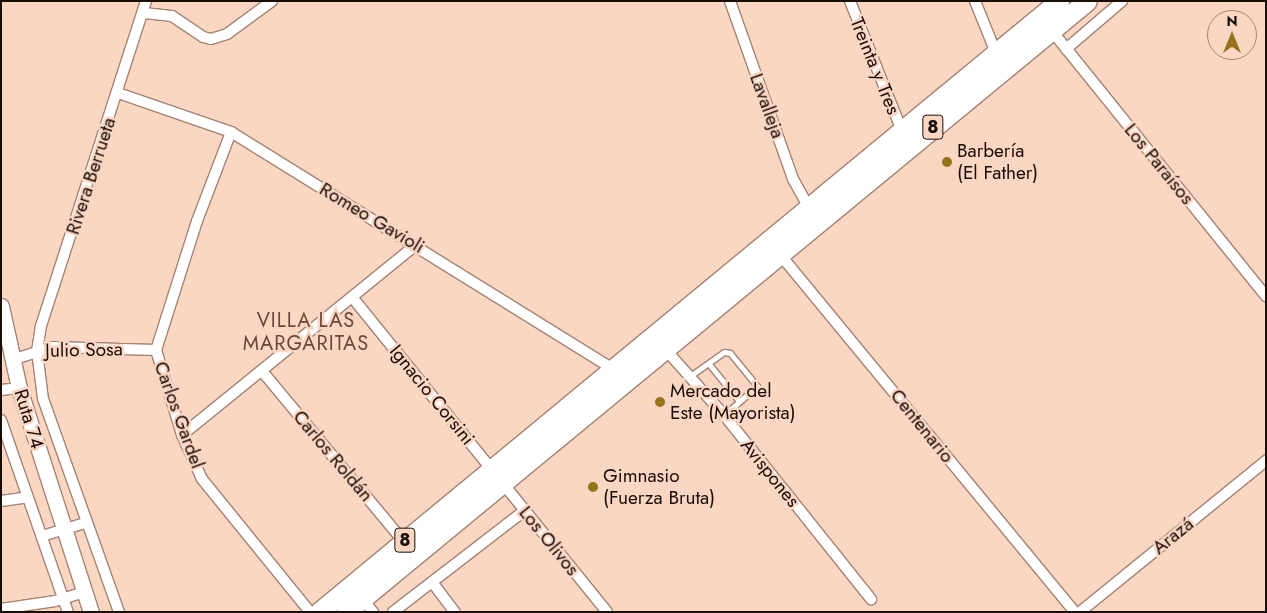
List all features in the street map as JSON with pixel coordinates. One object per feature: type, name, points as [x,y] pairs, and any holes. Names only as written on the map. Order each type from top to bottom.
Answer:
[{"type":"highway","name":"8","points":[[318,612],[403,541],[497,476],[664,349],[774,247],[809,208],[1059,1]]},
{"type":"highway","name":"8","points":[[346,612],[368,605],[497,476],[613,369],[774,247],[1052,31],[1087,1]]},
{"type":"street","name":"Rivera Berrueta","points":[[37,351],[41,326],[118,94],[144,13],[146,1]]},
{"type":"street","points":[[144,13],[172,16],[203,37],[211,39],[227,34],[272,1]]},
{"type":"street","name":"Lavalleja","points":[[730,1],[793,179],[809,208]]},
{"type":"street","name":"Treinta y Tres","points":[[850,1],[902,131]]},
{"type":"street","points":[[975,1],[996,53]]},
{"type":"street","points":[[1066,49],[1122,1]]},
{"type":"street","name":"Los Paraísos","points":[[1052,31],[1266,296]]},
{"type":"street","name":"Romeo Gavioli","points":[[118,94],[231,132],[416,244],[613,369]]},
{"type":"street","name":"Carlos Gardel","points":[[231,132],[198,221],[156,350],[182,435],[202,479],[310,612]]},
{"type":"street","points":[[182,435],[416,244]]},
{"type":"street","name":"Centenario","points":[[774,247],[1075,612]]},
{"type":"street","name":"Ignacio Corsini","points":[[352,297],[497,476]]},
{"type":"street","name":"Ruta 74","points":[[1,306],[19,388],[63,530],[91,612]]},
{"type":"street","name":"Julio Sosa","points":[[12,360],[52,347],[156,350]]},
{"type":"street","name":"Avispones","points":[[664,349],[724,415],[871,599]]},
{"type":"street","name":"Ruta 74","points":[[37,351],[43,399],[85,523],[119,612]]},
{"type":"street","name":"Carlos Roldán","points":[[262,371],[403,541]]},
{"type":"street","points":[[1,390],[19,388]]},
{"type":"street","name":"Ruta 74","points":[[1,420],[68,612]]},
{"type":"street","name":"Arazá","points":[[1080,612],[1266,461]]},
{"type":"street","name":"Los Olivos","points":[[497,476],[607,612]]},
{"type":"street","points":[[1,500],[28,497]]},
{"type":"street","points":[[393,612],[524,511]]},
{"type":"street","points":[[42,536],[85,523]]},
{"type":"street","points":[[432,582],[455,612]]},
{"type":"street","points":[[1,609],[85,592]]},
{"type":"lane","points":[[690,376],[724,352],[730,353],[756,384],[756,388],[724,415]]},
{"type":"lane","points":[[709,364],[739,401]]},
{"type":"place","name":"Barbería (El Father)","points":[[947,162]]},
{"type":"place","name":"Mercado del Este (Mayorista)","points":[[660,402]]},
{"type":"place","name":"Gimnasio (Fuerza Bruta)","points":[[593,487]]},
{"type":"district","name":"VILLA LAS MARGARITAS","points":[[306,332]]}]
